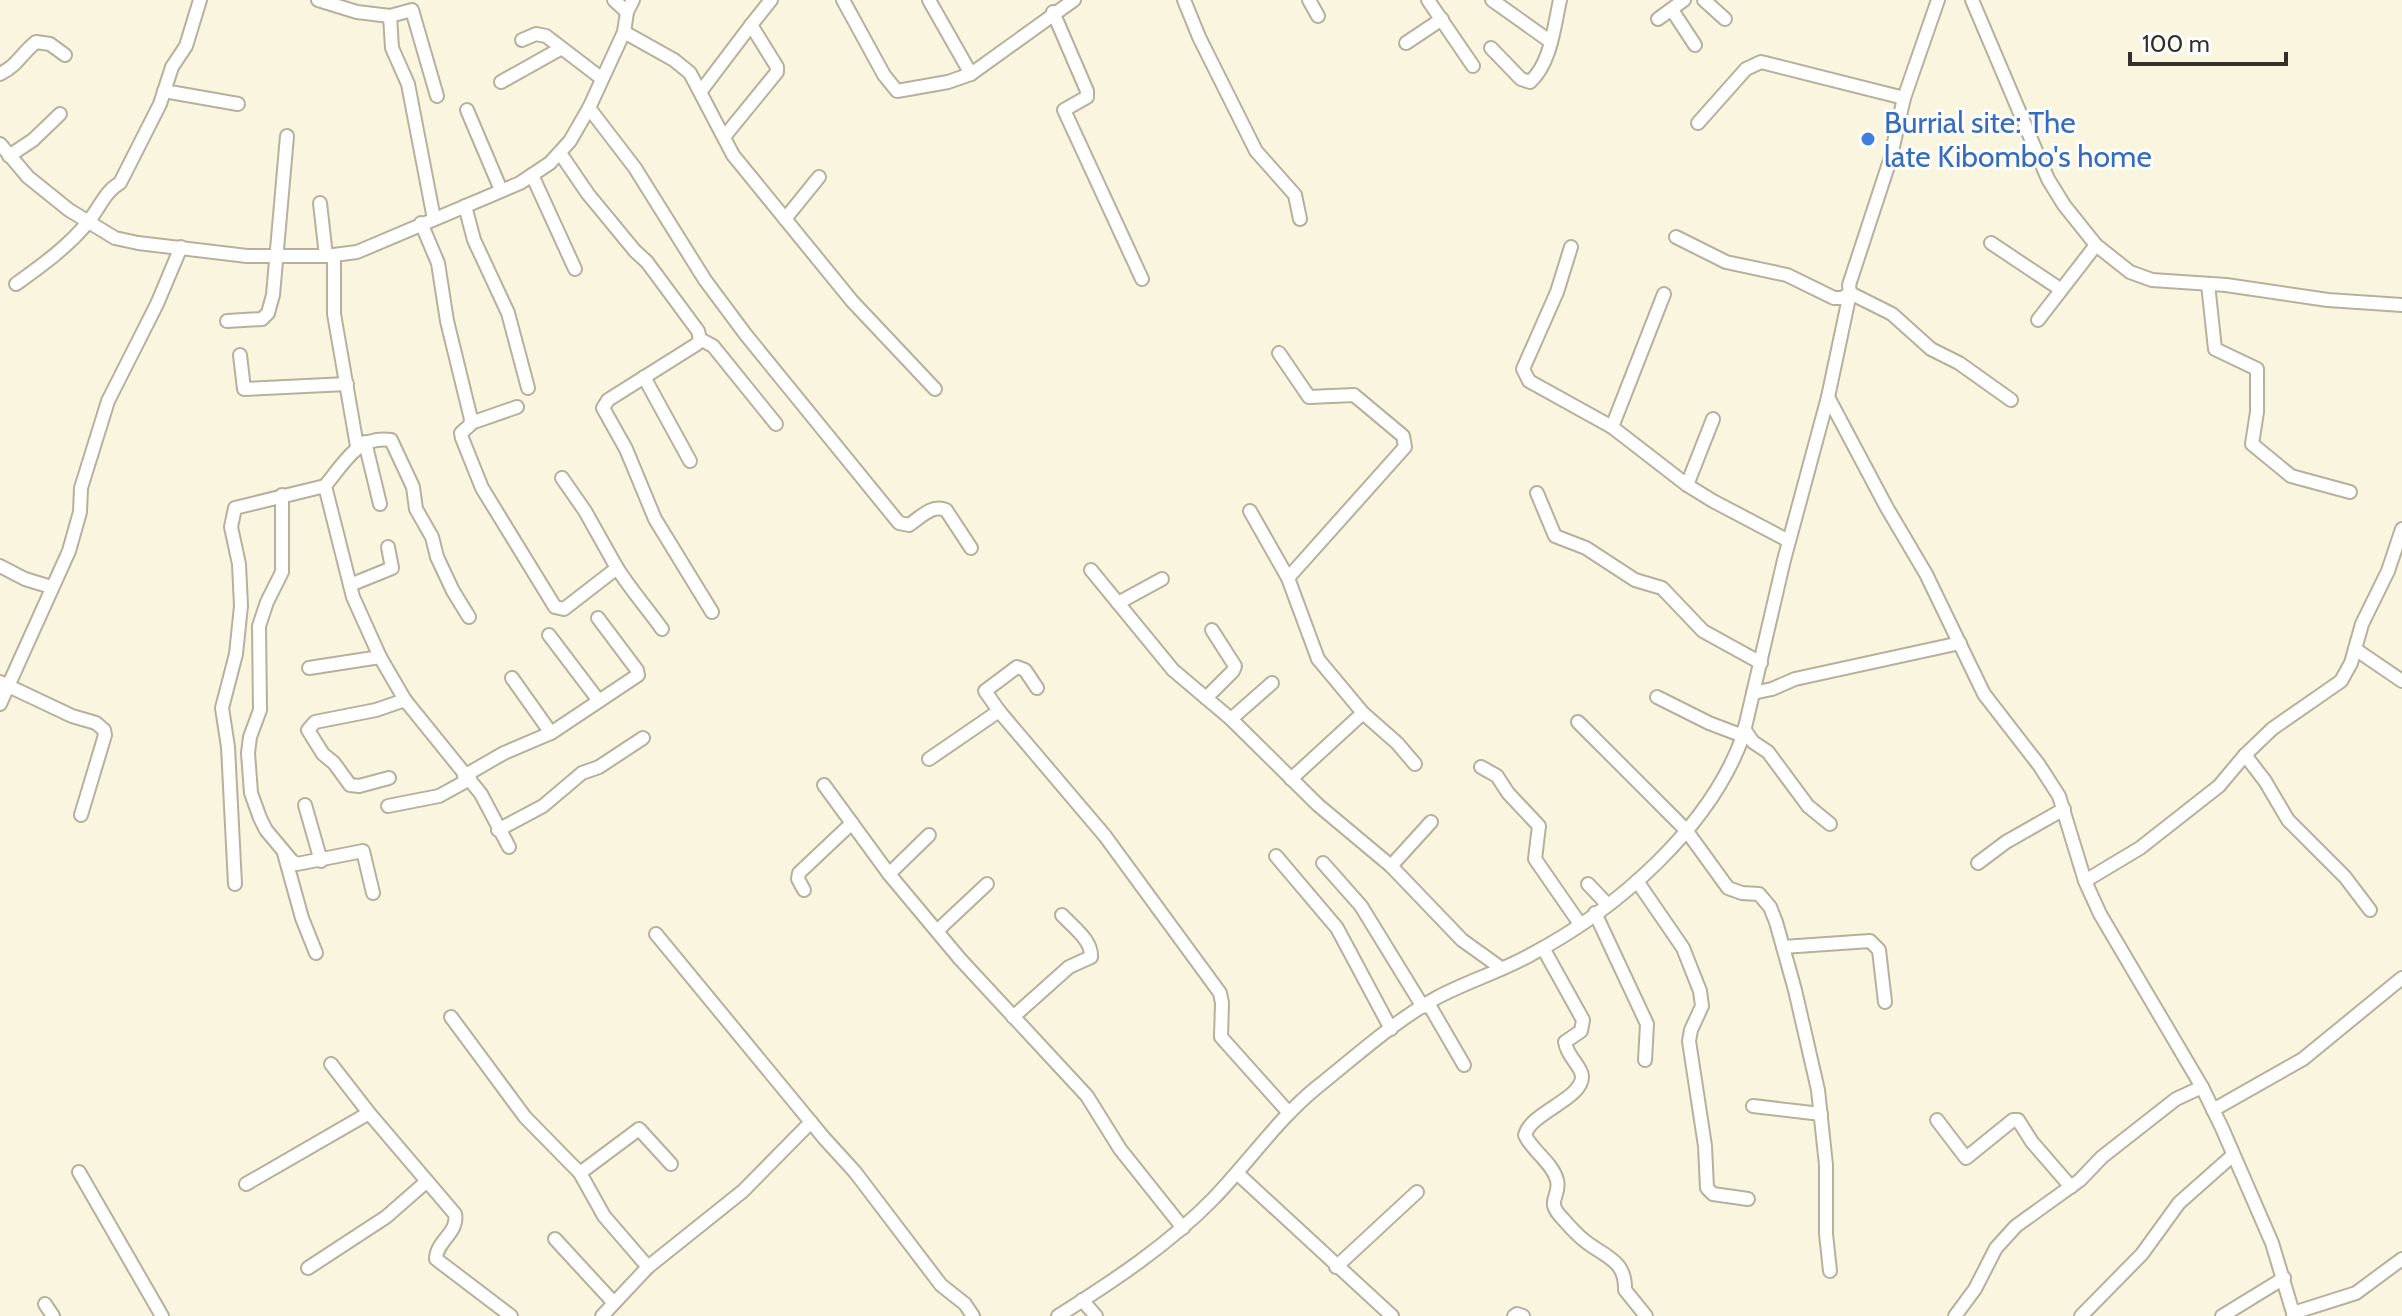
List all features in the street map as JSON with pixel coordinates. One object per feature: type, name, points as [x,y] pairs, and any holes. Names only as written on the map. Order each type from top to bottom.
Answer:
[{"type":"street","points":[[16,284],[49,260],[87,223],[111,188],[120,183],[164,91],[172,67],[186,46],[200,0]]},
{"type":"street","points":[[318,0],[357,12],[390,16],[410,10],[413,12],[437,96]]},
{"type":"street","points":[[0,144],[28,177],[87,223],[115,238],[247,256],[330,256],[357,252],[501,190],[550,163],[589,108],[624,32],[630,6],[614,0]]},
{"type":"street","points":[[701,91],[771,0]]},
{"type":"street","points":[[843,0],[884,75],[897,91],[948,82],[971,74],[1053,12],[1074,0]]},
{"type":"street","points":[[929,0],[971,74]]},
{"type":"street","points":[[1184,0],[1256,151],[1295,195],[1300,219]]},
{"type":"street","points":[[1309,0],[1318,16]]},
{"type":"street","points":[[1428,0],[1473,66]]},
{"type":"street","points":[[1492,0],[1551,42]]},
{"type":"street","points":[[1491,48],[1521,79],[1530,82],[1539,74],[1551,42],[1560,0]]},
{"type":"street","points":[[1658,19],[1684,0]]},
{"type":"street","points":[[1704,0],[1725,19]]},
{"type":"street","points":[[1058,1316],[1183,1228],[1237,1173],[1289,1113],[1391,1029],[1426,1005],[1543,948],[1637,881],[1686,830],[1726,774],[1744,732],[1789,541],[1828,397],[1850,293],[1849,285],[1890,160],[1904,98],[1938,0]]},
{"type":"street","points":[[1972,0],[2048,179],[2096,245],[2130,272],[2152,280],[2402,305]]},
{"type":"street","points":[[1672,10],[1695,45]]},
{"type":"street","points":[[1053,12],[1087,91],[1087,97],[1064,110],[1142,279]]},
{"type":"street","points":[[390,16],[392,48],[408,84],[428,221],[471,423]]},
{"type":"street","points":[[1406,43],[1442,19]]},
{"type":"street","points":[[724,137],[777,72],[777,67],[751,25]]},
{"type":"street","points":[[624,32],[681,65],[695,80],[733,155],[852,301],[935,389]]},
{"type":"street","points":[[522,40],[541,34],[601,78]]},
{"type":"street","points":[[0,74],[17,64],[24,52],[36,42],[50,44],[65,55]]},
{"type":"street","points":[[501,82],[560,49]]},
{"type":"street","points":[[1698,123],[1746,69],[1761,62],[1904,98]]},
{"type":"street","points":[[164,91],[238,104]]},
{"type":"street","points":[[589,108],[635,168],[705,280],[746,335],[899,523],[909,525],[934,508],[941,508],[946,510],[971,548]]},
{"type":"street","points":[[467,110],[501,190]]},
{"type":"street","points":[[9,156],[33,140],[60,114]]},
{"type":"street","points":[[227,321],[262,319],[268,313],[273,295],[287,136]]},
{"type":"street","points":[[560,153],[593,201],[651,266],[698,331],[700,339],[697,344],[604,403],[603,408],[626,449],[655,519],[712,612]]},
{"type":"street","points":[[532,175],[575,269]]},
{"type":"street","points":[[785,219],[819,177]]},
{"type":"street","points":[[320,203],[330,256],[334,314],[347,384],[361,444],[380,504]]},
{"type":"street","points":[[465,206],[474,240],[508,313],[528,388]]},
{"type":"street","points":[[1676,237],[1726,262],[1787,275],[1834,298],[1850,293]]},
{"type":"street","points":[[1991,243],[2060,289]]},
{"type":"street","points":[[2038,320],[2096,245]]},
{"type":"street","points":[[0,704],[5,685],[72,540],[80,512],[81,488],[108,401],[157,304],[181,247]]},
{"type":"street","points":[[1571,247],[1557,292],[1523,369],[1529,381],[1612,427],[1687,485],[1789,541]]},
{"type":"street","points":[[2208,284],[2215,349],[2257,369],[2257,412],[2252,444],[2291,476],[2350,492]]},
{"type":"street","points":[[1850,293],[1892,314],[1931,349],[1959,363],[2011,400]]},
{"type":"street","points":[[1612,427],[1664,294]]},
{"type":"street","points":[[700,339],[713,346],[776,424]]},
{"type":"street","points":[[1279,353],[1309,397],[1354,395],[1403,436],[1405,447],[1288,578]]},
{"type":"street","points":[[240,355],[244,389],[347,384]]},
{"type":"street","points":[[644,377],[690,461]]},
{"type":"street","points":[[1828,397],[1926,574],[1984,694],[2049,779],[2064,809],[2085,881],[2123,957],[2213,1110],[2272,1243],[2293,1315],[2356,1293],[2402,1259]]},
{"type":"street","points":[[517,407],[471,423],[461,433],[474,470],[555,607],[564,609],[617,568]]},
{"type":"street","points":[[1687,485],[1713,419]]},
{"type":"street","points":[[235,884],[228,747],[222,708],[236,654],[241,606],[232,518],[235,508],[325,486],[361,444],[388,438],[394,444],[413,487],[416,509],[432,537],[437,557],[469,617]]},
{"type":"street","points":[[562,478],[636,598],[662,629]]},
{"type":"street","points":[[325,486],[350,585],[380,657],[405,700],[481,794],[509,847]]},
{"type":"street","points":[[1537,493],[1555,536],[1586,548],[1635,580],[1662,588],[1703,631],[1761,663]]},
{"type":"street","points":[[282,495],[282,572],[259,626],[260,710],[248,753],[251,793],[266,830],[284,848],[302,918],[316,953]]},
{"type":"street","points":[[1250,511],[1288,578],[1318,659],[1363,713],[1415,764]]},
{"type":"street","points":[[2085,881],[2132,853],[2215,789],[2272,729],[2341,681],[2402,529]]},
{"type":"street","points":[[350,585],[389,571],[392,564],[388,547]]},
{"type":"street","points":[[0,566],[25,579],[51,587]]},
{"type":"street","points":[[1091,570],[1173,670],[1231,719],[1339,824],[1391,866],[1451,930],[1501,968]]},
{"type":"street","points":[[2386,575],[2402,578]]},
{"type":"street","points":[[1118,603],[1162,579]]},
{"type":"street","points":[[388,806],[439,796],[504,753],[551,733],[638,675],[598,618]]},
{"type":"street","points":[[1206,698],[1235,666],[1212,630]]},
{"type":"street","points":[[549,635],[599,701]]},
{"type":"street","points":[[1753,693],[1795,679],[1960,643]]},
{"type":"street","points":[[2355,649],[2402,681]]},
{"type":"street","points":[[309,668],[380,657]]},
{"type":"street","points":[[1037,688],[1025,670],[1017,667],[985,691],[1105,836],[1220,993],[1221,1037],[1289,1113]]},
{"type":"street","points":[[512,678],[551,733]]},
{"type":"street","points":[[1231,719],[1272,683]]},
{"type":"street","points":[[5,685],[96,723],[104,730],[102,747],[81,815]]},
{"type":"street","points":[[1657,697],[1709,723],[1744,732],[1768,752],[1808,806],[1830,824]]},
{"type":"street","points":[[389,778],[359,786],[350,785],[323,754],[308,730],[315,722],[376,710],[405,700]]},
{"type":"street","points":[[929,759],[999,711]]},
{"type":"street","points":[[1291,779],[1363,713]]},
{"type":"street","points":[[1578,722],[1686,830],[1728,888],[1755,893],[1763,897],[1770,907],[1795,990],[1821,1114],[1830,1271]]},
{"type":"street","points":[[498,830],[543,806],[582,773],[599,767],[643,738]]},
{"type":"street","points":[[2245,755],[2288,820],[2345,877],[2370,910]]},
{"type":"street","points":[[1481,767],[1497,776],[1508,793],[1539,826],[1535,859],[1580,924]]},
{"type":"street","points":[[824,785],[889,874],[960,959],[1087,1096],[1120,1149],[1183,1228]]},
{"type":"street","points":[[305,805],[321,861]]},
{"type":"street","points":[[1978,863],[2006,842],[2064,809]]},
{"type":"street","points":[[1391,866],[1431,822]]},
{"type":"street","points":[[804,890],[798,879],[799,873],[852,823]]},
{"type":"street","points":[[889,874],[929,835]]},
{"type":"street","points":[[284,853],[297,864],[363,851],[373,893]]},
{"type":"street","points":[[1276,856],[1337,928],[1391,1029]]},
{"type":"street","points":[[1323,863],[1361,906],[1464,1065]]},
{"type":"street","points":[[1637,881],[1683,948],[1700,991],[1702,1006],[1689,1041],[1705,1146],[1707,1188],[1713,1194],[1748,1199]]},
{"type":"street","points":[[938,930],[987,884]]},
{"type":"street","points":[[1588,884],[1607,904]]},
{"type":"street","points":[[1595,913],[1647,1024],[1645,1060]]},
{"type":"street","points":[[1013,1017],[1069,967],[1091,957],[1092,950],[1088,943],[1062,915]]},
{"type":"street","points":[[656,934],[855,1172],[941,1285],[965,1304],[973,1316]]},
{"type":"street","points":[[1783,947],[1870,941],[1879,950],[1885,1002]]},
{"type":"street","points":[[1543,948],[1583,1020],[1581,1031],[1565,1042],[1568,1055],[1582,1071],[1582,1076],[1577,1089],[1529,1126],[1525,1135],[1556,1178],[1553,1200],[1556,1212],[1584,1241],[1613,1260],[1625,1276],[1625,1290],[1646,1316]]},
{"type":"street","points":[[2213,1110],[2303,1059],[2402,978]]},
{"type":"street","points":[[451,1017],[525,1117],[580,1173],[604,1216],[648,1267]]},
{"type":"street","points":[[331,1064],[426,1182],[453,1210],[455,1227],[437,1249],[436,1259],[511,1316]]},
{"type":"street","points":[[1955,1316],[2005,1238],[2176,1099],[2202,1087]]},
{"type":"street","points":[[1753,1106],[1821,1114]]},
{"type":"street","points":[[246,1184],[369,1113]]},
{"type":"street","points":[[1937,1120],[1966,1158],[2013,1120],[2018,1120],[2032,1142],[2071,1187]]},
{"type":"street","points":[[602,1316],[648,1267],[743,1191],[811,1122]]},
{"type":"street","points":[[580,1173],[639,1129],[671,1164]]},
{"type":"street","points":[[2081,1316],[2142,1254],[2179,1203],[2232,1156]]},
{"type":"street","points":[[79,1172],[162,1316]]},
{"type":"street","points":[[1237,1173],[1392,1316]]},
{"type":"street","points":[[308,1268],[386,1217],[426,1182]]},
{"type":"street","points":[[1336,1267],[1417,1192]]},
{"type":"street","points":[[555,1239],[614,1303]]},
{"type":"street","points":[[2389,1270],[2402,1278]]},
{"type":"street","points":[[2222,1316],[2284,1278]]},
{"type":"street","points":[[1082,1300],[1096,1316]]},
{"type":"street","points":[[45,1304],[53,1316]]},
{"type":"street","points":[[1514,1316],[1523,1316]]},
{"type":"place","name":"Burrial site: The late Kibombo's home","points":[[1868,139]]}]
